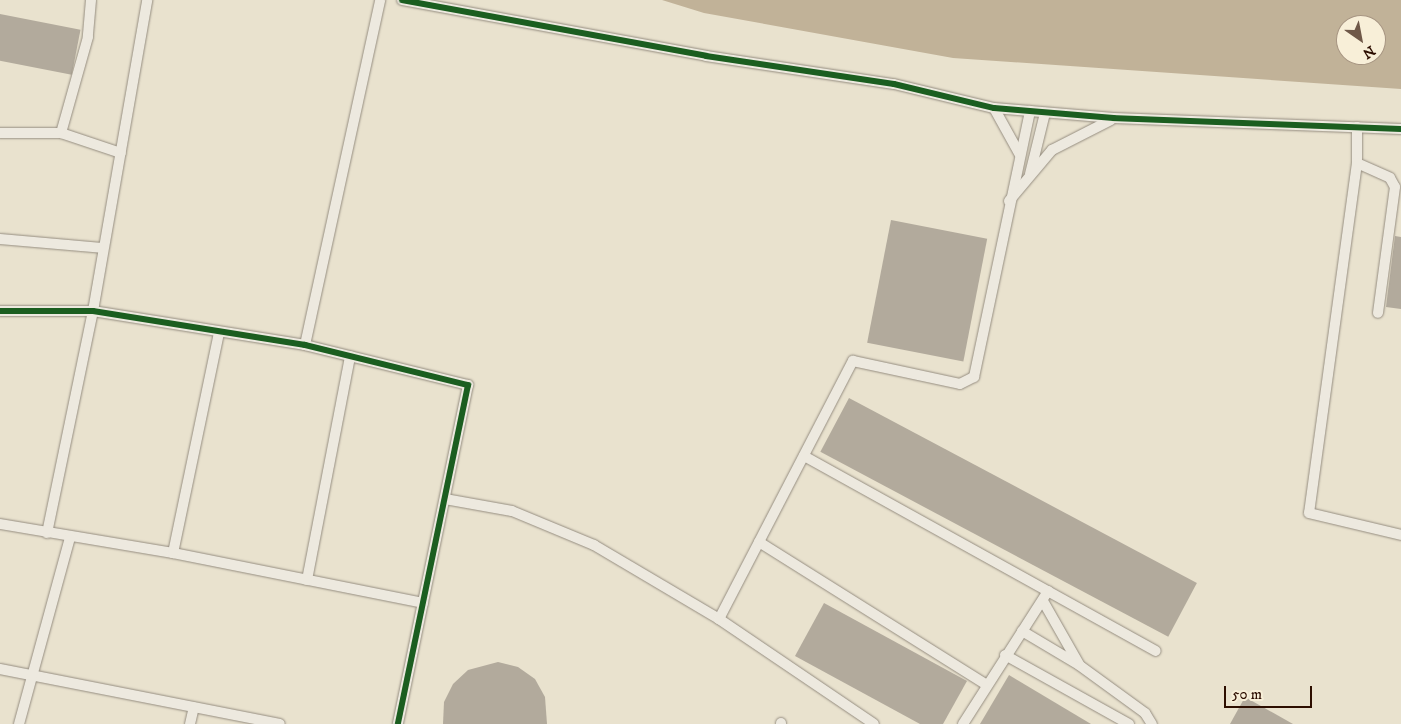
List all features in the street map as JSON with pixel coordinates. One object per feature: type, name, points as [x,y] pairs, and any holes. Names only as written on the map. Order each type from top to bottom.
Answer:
[{"type":"street","points":[[61,133],[88,38],[91,0]]},
{"type":"street","points":[[47,533],[93,311],[102,248],[147,0]]},
{"type":"street","points":[[305,345],[380,0]]},
{"type":"street","points":[[402,0],[706,56],[894,84],[994,108],[1114,118],[1401,130]]},
{"type":"street","points":[[994,108],[1020,155]]},
{"type":"street","points":[[719,619],[853,361],[960,384],[974,377],[1007,203],[1030,111]]},
{"type":"street","points":[[1029,175],[1045,112]]},
{"type":"street","points":[[1007,203],[1029,175],[1064,141],[1114,118]]},
{"type":"street","points":[[1357,127],[1357,163],[1310,513],[1401,535]]},
{"type":"street","points":[[0,133],[61,133],[120,153]]},
{"type":"street","points":[[1357,163],[1390,178],[1395,187],[1378,313]]},
{"type":"street","points":[[0,239],[102,248]]},
{"type":"street","points":[[0,311],[93,311],[305,345],[468,385],[398,724]]},
{"type":"street","points":[[173,553],[219,332]]},
{"type":"street","points":[[307,580],[350,356]]},
{"type":"street","points":[[804,456],[1156,651]]},
{"type":"street","points":[[445,499],[512,510],[594,545],[719,619],[874,724]]},
{"type":"street","points":[[0,524],[70,538],[173,553],[423,603]]},
{"type":"street","points":[[19,724],[70,538]]},
{"type":"street","points":[[759,542],[987,684]]},
{"type":"street","points":[[963,724],[1048,591]]},
{"type":"street","points":[[1043,601],[1079,665]]},
{"type":"street","points":[[1022,631],[1079,665],[1145,713],[1152,724]]},
{"type":"street","points":[[1006,655],[1129,724]]},
{"type":"street","points":[[0,669],[280,724]]},
{"type":"street","points":[[190,724],[194,707]]},
{"type":"shaded area","points":[[662,0],[1401,0],[1401,89],[953,58],[704,13]]},
{"type":"building","points":[[0,14],[80,30],[72,75],[0,61]]},
{"type":"building","points":[[891,220],[987,239],[963,361],[867,343]]},
{"type":"building","points":[[1395,236],[1401,237],[1401,309],[1386,307]]},
{"type":"building","points":[[849,398],[1197,583],[1168,637],[820,452]]},
{"type":"building","points":[[824,603],[967,681],[943,724],[920,724],[795,656]]},
{"type":"building","points":[[498,662],[518,667],[535,679],[545,697],[547,724],[443,724],[444,702],[453,684],[468,670]]},
{"type":"building","points":[[1009,675],[1091,724],[980,724]]},
{"type":"building","points":[[1245,697],[1293,724],[1230,724]]},
{"type":"cycle path","points":[[402,0],[706,56],[894,84],[994,108],[1114,118],[1401,129]]},
{"type":"cycle path","points":[[0,311],[93,311],[305,345],[468,385],[398,724]]}]
